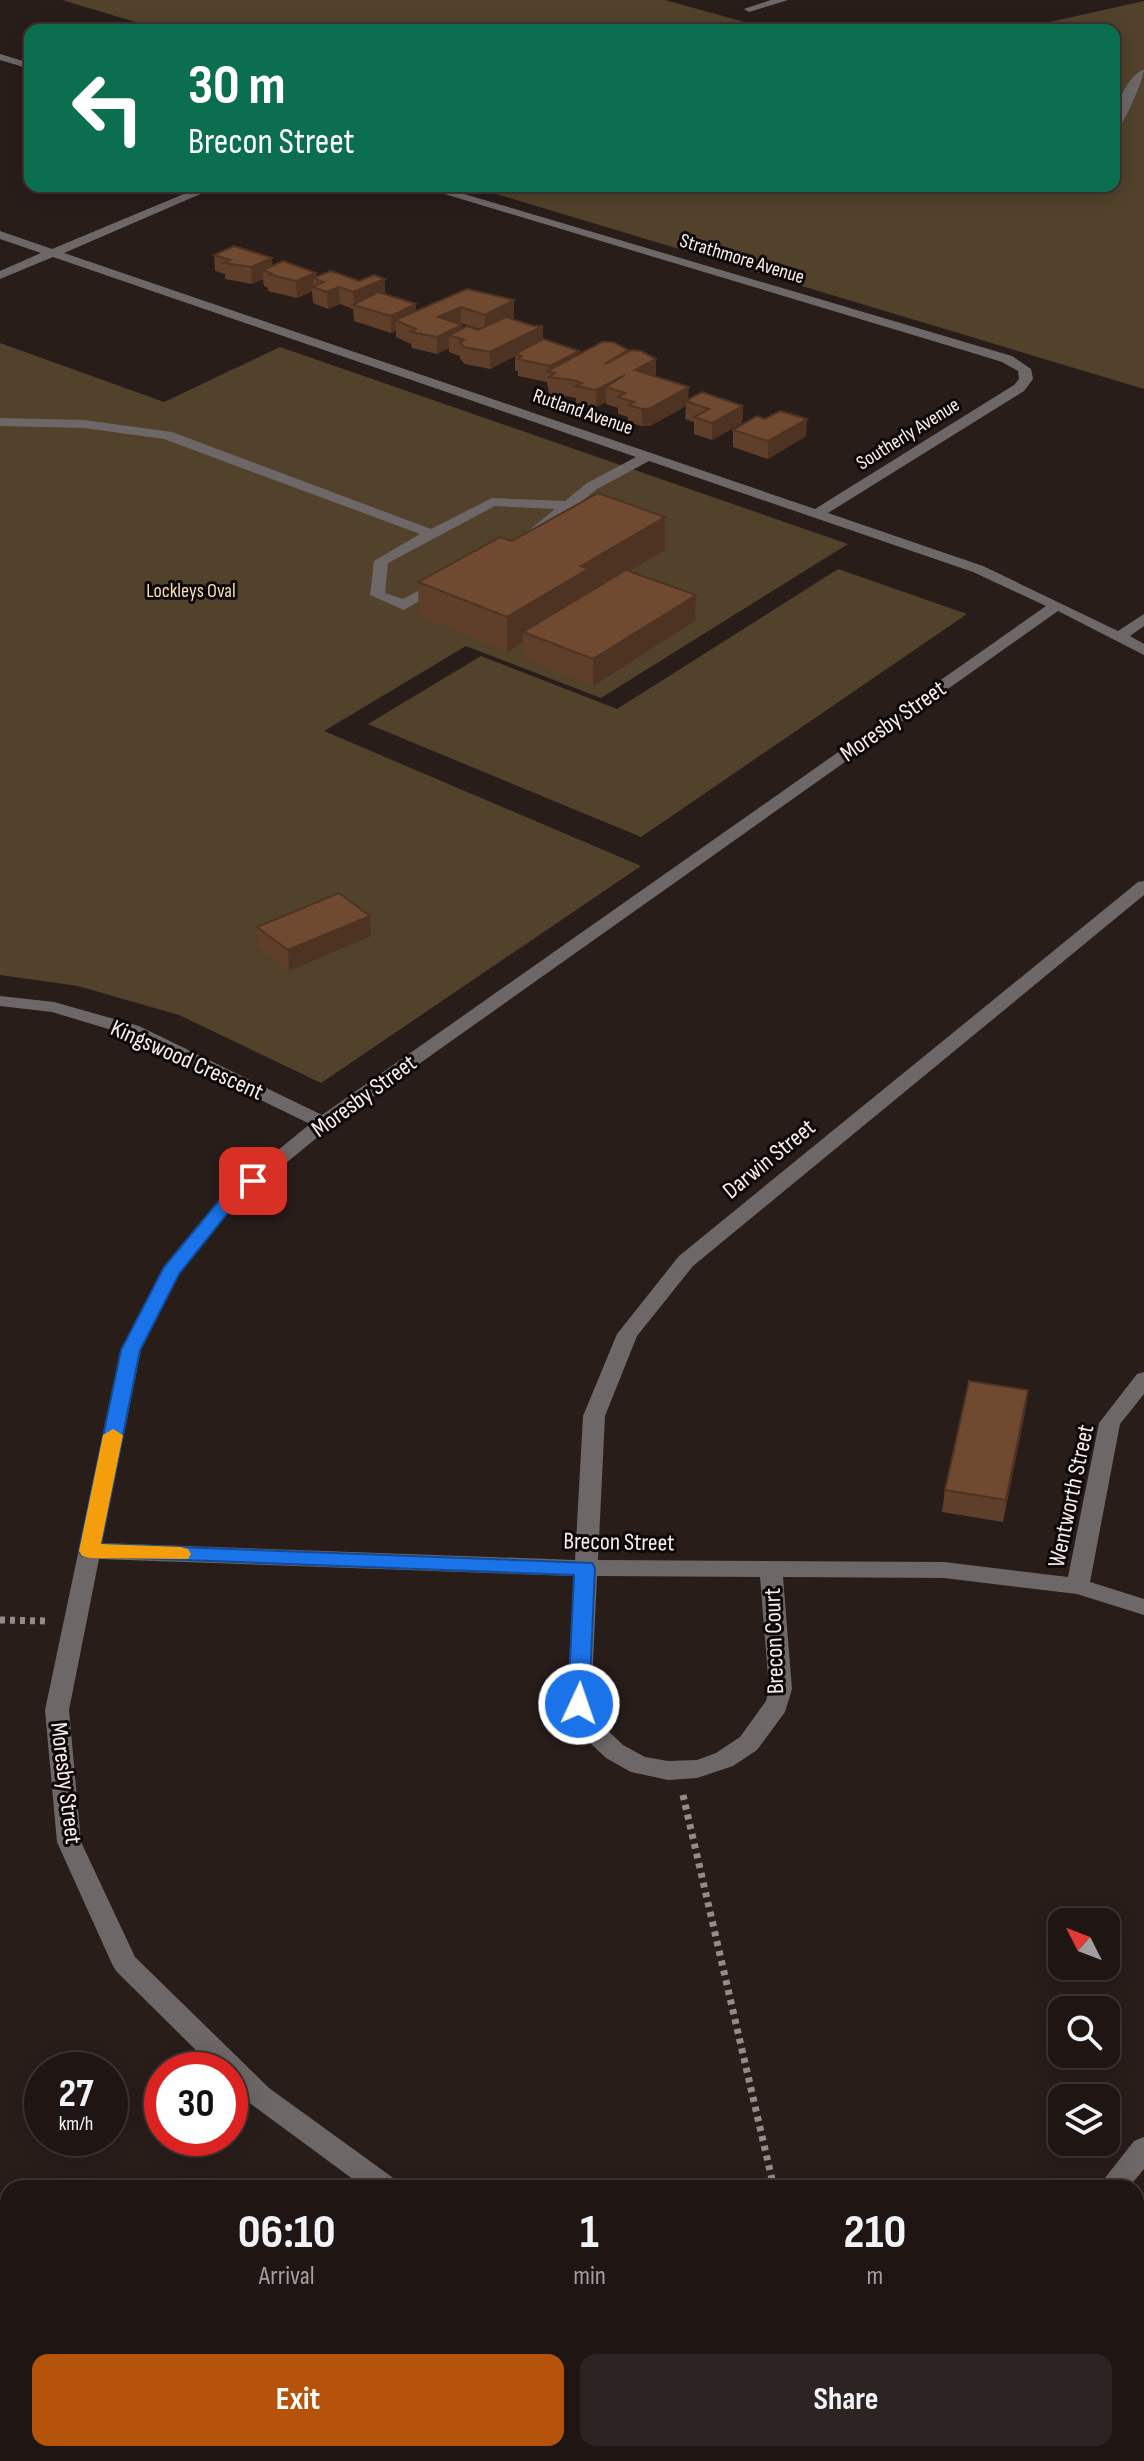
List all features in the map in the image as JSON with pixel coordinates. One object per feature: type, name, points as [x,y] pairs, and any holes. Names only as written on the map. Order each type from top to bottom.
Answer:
[{"type":"street","points":[[749,9],[783,0]]},
{"type":"street","points":[[0,57],[24,64]]},
{"type":"street","points":[[1120,120],[1128,91],[1144,72]]},
{"type":"street","points":[[0,275],[199,192]]},
{"type":"street","name":"Strathmore Avenue","points":[[444,192],[1007,359],[1024,369],[1026,379],[1019,388]]},
{"type":"street","name":"Rutland Avenue","points":[[0,235],[978,569],[1144,650]]},
{"type":"street","name":"Southerly Avenue","points":[[818,513],[1019,388]]},
{"type":"street","points":[[0,422],[84,424],[167,435],[432,534]]},
{"type":"street","points":[[519,541],[544,527],[592,486],[648,456]]},
{"type":"street","points":[[455,577],[404,605],[377,595],[381,561],[492,502],[570,505]]},
{"type":"street","name":"Moresby Street","points":[[363,2180],[260,2096],[125,1964],[69,1842],[57,1710],[131,1350],[171,1271],[229,1200],[323,1123],[1057,605]]},
{"type":"street","points":[[1119,637],[1144,619]]},
{"type":"street","name":"Darwin Street","points":[[584,1568],[594,1416],[627,1334],[686,1261],[1136,902],[1144,886]]},
{"type":"street","name":"Kingswood Crescent","points":[[0,1001],[54,1007],[132,1030],[323,1123]]},
{"type":"street","name":"Wentworth Street","points":[[1078,1586],[1110,1423],[1144,1379]]},
{"type":"street","name":"Brecon Street","points":[[90,1551],[584,1568],[944,1570],[1078,1586],[1144,1607]]},
{"type":"street","name":"Brecon Court","points":[[584,1568],[579,1704],[586,1724],[599,1742],[628,1761],[660,1770],[677,1771],[732,1759],[760,1734],[780,1698],[771,1569]]},
{"type":"street","points":[[1118,2180],[1144,2149]]},
{"type":"path","points":[[0,1620],[75,1621]]},
{"type":"path","points":[[677,1771],[772,2180]]},
{"type":"green space","points":[[62,0],[665,0],[751,24],[142,24]]},
{"type":"green space","points":[[1144,1],[1144,389],[490,192],[1120,192],[1120,24],[1041,24]]},
{"type":"green space","name":"Lockleys Oval","points":[[0,343],[164,402],[280,347],[848,544],[601,698],[466,646],[324,731],[641,866],[321,1083],[179,1015],[78,986],[0,975]]},
{"type":"green space","points":[[838,569],[967,614],[641,837],[368,724],[481,656],[617,709]]},
{"type":"building","points":[[234,246],[272,258],[251,267],[224,263],[230,260],[214,255]]},
{"type":"building","points":[[283,261],[316,273],[296,281],[267,274],[271,273],[263,270]]},
{"type":"building","points":[[331,271],[359,281],[374,275],[385,279],[353,292],[339,287],[327,292],[312,287],[324,282],[313,278]]},
{"type":"building","points":[[467,289],[514,300],[485,315],[461,307],[438,317],[462,325],[437,337],[411,332],[416,329],[395,320]]},
{"type":"building","points":[[378,292],[416,304],[391,316],[353,305]]},
{"type":"building","points":[[506,317],[543,326],[490,352],[464,347],[460,342],[464,340],[449,335],[467,326],[478,330]]},
{"type":"building","points":[[543,339],[579,351],[550,366],[517,359],[522,356],[515,354]]},
{"type":"building","points":[[602,342],[613,342],[628,350],[605,364],[631,350],[641,351],[656,359],[635,370],[689,387],[651,408],[642,409],[628,405],[634,402],[618,397],[625,393],[606,387],[625,375],[596,390],[576,386],[582,383],[572,380],[549,377],[555,373],[547,371]]},
{"type":"building","points":[[702,392],[743,406],[712,423],[694,417],[709,409],[686,401]]},
{"type":"building","points":[[780,411],[807,419],[768,441],[733,430],[757,416],[765,419]]},
{"type":"building","points":[[598,493],[665,517],[581,566],[588,569],[507,617],[418,582],[500,537],[512,541]]},
{"type":"building","points":[[626,570],[696,595],[593,659],[523,632]]},
{"type":"building","points":[[339,893],[370,916],[288,950],[257,927]]},
{"type":"building","points":[[969,1381],[1028,1390],[1006,1500],[945,1490]]},
{"type":"slow traffic","points":[[113,1435],[90,1551],[181,1554]]},
{"type":"route","points":[[253,1181],[229,1200],[171,1271],[131,1350],[90,1551],[584,1568],[579,1704]]}]
